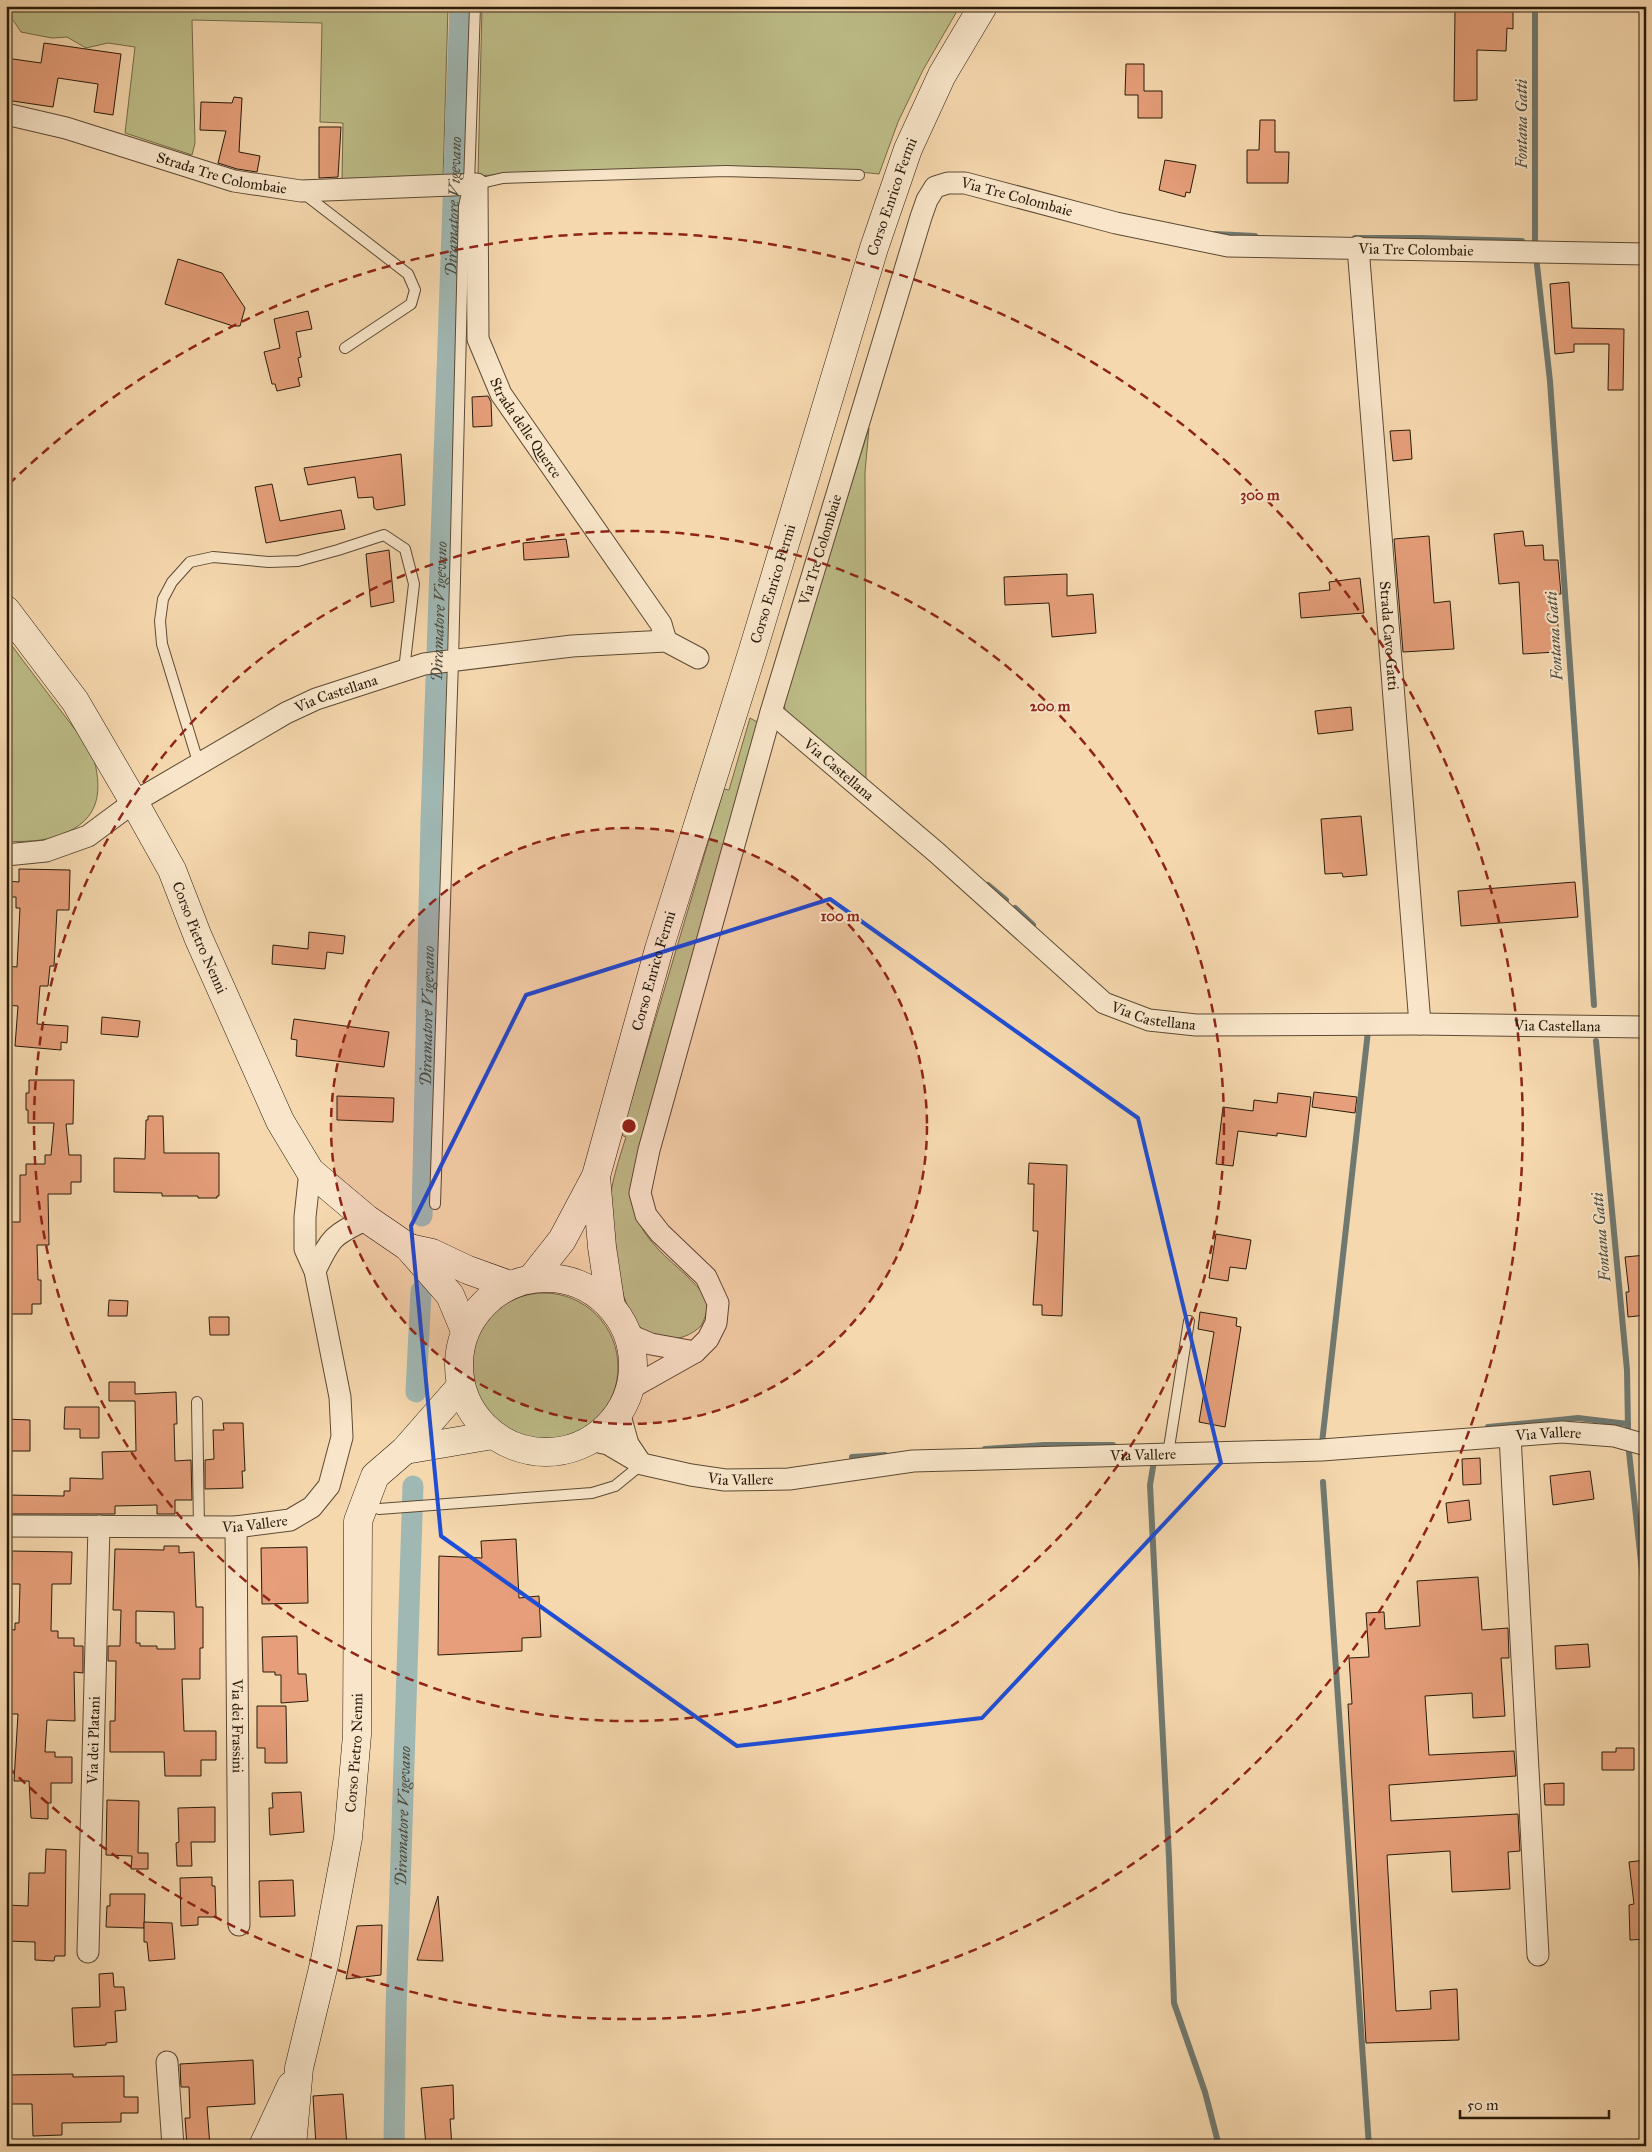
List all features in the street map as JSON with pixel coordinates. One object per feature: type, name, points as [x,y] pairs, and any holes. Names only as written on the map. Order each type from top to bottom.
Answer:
[{"type":"main road","name":"Corso Enrico Fermi","points":[[521,1282],[562,1240],[596,1176],[660,949],[753,650],[874,248],[908,149],[942,75],[982,6]]},
{"type":"main road","name":"Corso Pietro Nenni","points":[[6,610],[75,701],[172,870],[198,937],[280,1121],[310,1172],[367,1219],[408,1248],[450,1295],[465,1331]]},
{"type":"main road","name":"Corso Enrico Fermi","points":[[596,1176],[602,1247],[611,1307]]},
{"type":"main road","name":"Corso Pietro Nenni","points":[[408,1248],[432,1254],[468,1270],[521,1282]]},
{"type":"main road","points":[[554,1278],[575,1283],[595,1292],[611,1307],[627,1334],[633,1358],[631,1388],[619,1412],[607,1428],[590,1440],[566,1450],[541,1452],[515,1447],[492,1435],[472,1413],[460,1386],[458,1358],[465,1331],[483,1304],[521,1282],[554,1278]]},
{"type":"main road","name":"Corso Pietro Nenni","points":[[292,2146],[299,2068],[325,1960],[348,1838],[357,1736],[358,1521],[375,1476],[405,1450],[460,1386]]},
{"type":"main road","points":[[405,1450],[492,1435]]},
{"type":"main road","name":"Corso Pietro Nenni","points":[[263,2146],[299,2068]]},
{"type":"street","name":"Strada Tre Colombaie","points":[[6,114],[66,128],[234,181],[301,191],[470,184]]},
{"type":"street","name":"Via Tre Colombaie","points":[[771,712],[921,218],[927,200],[935,187],[965,183],[1116,223],[1228,246],[1646,254]]},
{"type":"street","name":"Strada delle Querce","points":[[470,184],[478,339],[500,394],[662,624],[666,641]]},
{"type":"street","name":"Strada Cavo Gatti","points":[[1358,247],[1420,1024]]},
{"type":"street","points":[[666,641],[698,658]]},
{"type":"street","name":"Via Castellana","points":[[6,855],[46,851],[88,836],[134,802],[286,713],[316,699],[414,667],[572,646],[666,641]]},
{"type":"street","points":[[631,1388],[695,1352],[708,1339],[716,1323],[718,1303],[706,1277],[660,1233],[646,1215],[640,1193],[649,1150],[771,712]]},
{"type":"street","name":"Via Castellana","points":[[771,712],[936,852],[1104,1003],[1149,1020],[1196,1024],[1646,1027]]},
{"type":"street","name":"Via Vallere","points":[[6,1526],[236,1527],[290,1520],[312,1507],[329,1486],[342,1437],[340,1397],[315,1271],[305,1249],[305,1217],[310,1172]]},
{"type":"street","points":[[315,1271],[330,1241],[341,1231],[367,1219]]},
{"type":"street","points":[[627,1334],[651,1344],[670,1349],[695,1352]]},
{"type":"street","points":[[619,1412],[628,1444],[642,1464]]},
{"type":"street","name":"Via Vallere","points":[[590,1440],[608,1444],[642,1464],[691,1475],[725,1480],[789,1479],[913,1461],[1322,1450],[1562,1432],[1605,1435],[1646,1445]]},
{"type":"street","points":[[1510,1436],[1538,1955]]},
{"type":"street","name":"Via dei Platani","points":[[88,1952],[99,1526]]},
{"type":"street","name":"Via dei Frassini","points":[[236,1527],[239,1925]]},
{"type":"street","points":[[167,2062],[173,2146]]},
{"type":"lane","points":[[435,1204],[453,661],[464,206],[470,184],[475,6]]},
{"type":"lane","points":[[470,184],[503,178],[726,172],[860,176]]},
{"type":"lane","points":[[301,191],[408,274],[415,290],[411,304],[345,348]]},
{"type":"lane","points":[[199,765],[162,644],[160,621],[163,599],[172,582],[190,562],[213,556],[269,562],[298,560],[338,550],[384,535],[405,548],[414,584],[414,667]]},
{"type":"lane","points":[[1168,1454],[1188,1321]]},
{"type":"lane","points":[[197,1402],[199,1527]]},
{"type":"lane","points":[[379,1509],[592,1493],[615,1486],[642,1464]]},
{"type":"highlighted area","points":[[830,899],[1138,1118],[1221,1463],[982,1718],[737,1746],[441,1536],[411,1226],[526,995]]},
{"type":"green space","points":[[6,6],[448,6],[443,179],[342,182],[343,123],[320,122],[322,23],[192,20],[195,143],[192,155],[125,133],[135,47],[108,43],[86,48],[67,37],[52,38],[21,32],[13,20],[6,18]]},
{"type":"green space","points":[[482,6],[960,6],[923,70],[898,122],[879,174],[850,171],[506,174],[478,176]]},
{"type":"green space","points":[[869,428],[865,472],[866,784],[785,711],[784,699]]},
{"type":"green space","points":[[6,638],[92,752],[96,766],[98,791],[96,802],[91,812],[74,829],[47,839],[6,842]]},
{"type":"green space","points":[[750,718],[759,723],[633,1199],[639,1223],[645,1233],[660,1251],[699,1289],[707,1304],[701,1326],[685,1336],[667,1338],[652,1335],[643,1330],[633,1317],[627,1304],[612,1252],[609,1219],[610,1198],[626,1137],[621,1135],[724,789],[729,790]]},
{"type":"green space","points":[[544,1293],[559,1294],[572,1298],[597,1314],[613,1339],[617,1352],[617,1382],[613,1395],[597,1420],[572,1436],[559,1440],[544,1441],[529,1440],[516,1436],[491,1420],[475,1395],[471,1382],[470,1367],[471,1352],[475,1339],[491,1314],[516,1298],[529,1294]]},
{"type":"building","points":[[1455,10],[1513,12],[1513,29],[1507,28],[1506,51],[1477,50],[1477,100],[1454,101]]},
{"type":"building","points":[[44,43],[121,54],[113,115],[94,112],[98,84],[58,78],[53,107],[6,100],[6,58],[41,63]]},
{"type":"building","points":[[1126,64],[1144,64],[1144,91],[1162,91],[1162,118],[1138,118],[1138,95],[1125,95]]},
{"type":"building","points":[[234,97],[242,98],[239,152],[260,156],[257,172],[237,169],[218,163],[226,131],[200,130],[201,102],[232,103]]},
{"type":"building","points":[[1260,120],[1275,120],[1275,152],[1289,152],[1288,183],[1247,183],[1247,150],[1259,150]]},
{"type":"building","points":[[319,127],[341,127],[338,177],[319,178]]},
{"type":"building","points":[[1165,160],[1196,165],[1190,193],[1186,192],[1185,197],[1159,190]]},
{"type":"building","points":[[178,259],[222,273],[245,308],[240,326],[233,326],[165,304]]},
{"type":"building","points":[[1569,282],[1572,328],[1624,329],[1623,390],[1608,390],[1609,344],[1574,344],[1574,352],[1555,354],[1550,284]]},
{"type":"building","points":[[308,311],[312,329],[296,332],[301,357],[298,358],[302,377],[298,378],[300,386],[277,391],[275,384],[272,384],[264,352],[280,348],[274,319]]},
{"type":"building","points":[[488,396],[491,402],[492,426],[473,427],[472,397]]},
{"type":"building","points":[[1410,430],[1412,459],[1393,461],[1390,431]]},
{"type":"building","points":[[401,454],[405,505],[377,510],[374,508],[373,497],[358,498],[355,477],[308,485],[304,468]]},
{"type":"building","points":[[272,484],[280,521],[341,510],[345,529],[266,543],[255,487]]},
{"type":"building","points":[[1523,531],[1525,546],[1543,545],[1544,560],[1558,560],[1561,594],[1556,594],[1559,643],[1556,643],[1556,652],[1523,654],[1519,582],[1499,584],[1494,534]]},
{"type":"building","points":[[1429,536],[1434,603],[1450,601],[1454,649],[1403,652],[1394,539]]},
{"type":"building","points":[[566,539],[569,557],[524,560],[523,543]]},
{"type":"building","points":[[389,550],[394,602],[371,607],[366,554]]},
{"type":"building","points":[[1067,574],[1067,596],[1093,594],[1096,633],[1052,637],[1049,603],[1005,605],[1004,577]]},
{"type":"building","points":[[1360,578],[1364,613],[1301,618],[1299,593],[1330,590],[1329,582]]},
{"type":"building","points":[[1351,707],[1353,730],[1318,734],[1315,711]]},
{"type":"building","points":[[1361,816],[1367,875],[1343,877],[1342,873],[1325,874],[1321,819]]},
{"type":"building","points":[[19,869],[70,870],[69,910],[57,910],[54,966],[50,966],[48,986],[40,986],[37,1024],[68,1026],[67,1043],[61,1042],[61,1050],[15,1046],[18,1006],[6,1005],[6,966],[17,967],[20,908],[16,908],[16,897],[6,897],[6,881],[19,882]]},
{"type":"building","points":[[1575,882],[1578,917],[1461,926],[1458,891]]},
{"type":"building","points":[[309,932],[345,936],[343,954],[327,952],[325,969],[272,964],[273,945],[308,949]]},
{"type":"building","points":[[102,1017],[140,1021],[138,1037],[101,1034]]},
{"type":"building","points":[[294,1019],[389,1032],[384,1067],[296,1056],[297,1040],[291,1039]]},
{"type":"building","points":[[29,1080],[74,1080],[73,1124],[66,1124],[69,1155],[81,1155],[81,1182],[71,1182],[71,1194],[48,1194],[49,1245],[37,1245],[38,1280],[41,1280],[41,1304],[32,1304],[32,1314],[6,1314],[6,1222],[20,1222],[20,1175],[26,1175],[26,1164],[45,1164],[45,1155],[51,1155],[54,1123],[28,1123],[26,1093],[29,1093]]},
{"type":"building","points":[[1314,1092],[1357,1097],[1355,1113],[1312,1107]]},
{"type":"building","points":[[1278,1093],[1311,1097],[1306,1137],[1277,1133],[1277,1136],[1238,1131],[1233,1166],[1216,1164],[1223,1107],[1253,1111],[1254,1100],[1277,1103]]},
{"type":"building","points":[[337,1096],[394,1098],[393,1122],[337,1120]]},
{"type":"building","points":[[148,1116],[163,1116],[164,1153],[219,1153],[219,1196],[217,1198],[162,1196],[162,1193],[114,1192],[114,1158],[145,1159],[146,1120],[148,1120]]},
{"type":"building","points":[[1029,1163],[1067,1165],[1062,1316],[1042,1315],[1042,1305],[1033,1305],[1038,1231],[1033,1231],[1034,1184],[1028,1184]]},
{"type":"building","points":[[1216,1234],[1251,1240],[1246,1269],[1230,1267],[1228,1281],[1209,1278]]},
{"type":"building","points":[[1646,1255],[1646,1315],[1628,1317],[1626,1292],[1629,1292],[1625,1257]]},
{"type":"building","points":[[109,1300],[128,1301],[127,1316],[108,1316]]},
{"type":"building","points":[[1200,1312],[1237,1318],[1236,1326],[1241,1327],[1225,1427],[1199,1422],[1214,1332],[1198,1329]]},
{"type":"building","points":[[209,1317],[229,1317],[229,1335],[210,1335]]},
{"type":"building","points":[[109,1382],[135,1382],[135,1394],[176,1392],[177,1424],[174,1424],[175,1461],[191,1460],[192,1500],[175,1500],[175,1514],[157,1514],[157,1505],[115,1506],[115,1514],[6,1514],[6,1495],[64,1496],[64,1491],[70,1491],[70,1478],[103,1479],[102,1452],[136,1451],[135,1401],[109,1401]]},
{"type":"building","points":[[65,1407],[99,1407],[99,1438],[80,1438],[80,1429],[64,1429]]},
{"type":"building","points":[[6,1419],[30,1420],[30,1451],[6,1451]]},
{"type":"building","points":[[223,1423],[243,1423],[245,1471],[242,1471],[243,1488],[205,1489],[205,1460],[214,1459],[213,1430],[224,1430]]},
{"type":"building","points":[[1480,1458],[1481,1484],[1463,1485],[1462,1459]]},
{"type":"building","points":[[1590,1471],[1594,1499],[1553,1505],[1550,1476]]},
{"type":"building","points":[[1469,1500],[1471,1520],[1448,1523],[1446,1503]]},
{"type":"building","points":[[516,1539],[519,1598],[539,1596],[541,1637],[522,1638],[522,1651],[438,1655],[439,1556],[482,1558],[481,1541]]},
{"type":"building","points":[[164,1546],[179,1546],[179,1553],[194,1552],[196,1607],[203,1607],[203,1648],[200,1648],[200,1679],[182,1679],[184,1731],[216,1731],[216,1760],[201,1760],[201,1776],[165,1776],[164,1752],[110,1752],[110,1721],[115,1721],[116,1661],[108,1661],[108,1646],[120,1646],[121,1610],[113,1610],[115,1549],[164,1550]],"holes":[[[136,1611],[174,1612],[175,1649],[157,1649],[157,1646],[140,1646],[140,1643],[136,1643]]]},
{"type":"building","points":[[307,1547],[308,1603],[262,1604],[261,1548]]},
{"type":"building","points":[[12,1551],[72,1552],[71,1584],[52,1584],[51,1631],[58,1631],[58,1638],[74,1638],[74,1646],[83,1646],[83,1673],[74,1672],[75,1721],[47,1720],[45,1752],[55,1752],[55,1757],[72,1757],[72,1783],[51,1783],[51,1803],[48,1803],[48,1819],[31,1818],[29,1781],[14,1781],[18,1714],[6,1714],[6,1629],[15,1630],[15,1623],[19,1623],[20,1584],[6,1584],[6,1560],[12,1560]]},
{"type":"building","points":[[1478,1577],[1482,1630],[1508,1628],[1509,1658],[1501,1658],[1505,1716],[1473,1718],[1472,1693],[1425,1696],[1429,1755],[1514,1751],[1516,1776],[1389,1785],[1391,1821],[1518,1814],[1520,1851],[1508,1852],[1510,1889],[1452,1892],[1450,1851],[1387,1855],[1396,2011],[1431,2009],[1430,1991],[1457,1989],[1459,2040],[1366,2043],[1348,1704],[1352,1704],[1349,1658],[1369,1657],[1366,1613],[1384,1612],[1385,1629],[1420,1626],[1417,1581]]},
{"type":"building","points":[[297,1636],[298,1674],[306,1674],[308,1701],[281,1703],[281,1675],[275,1675],[275,1672],[263,1672],[262,1637]]},
{"type":"building","points":[[1588,1644],[1590,1667],[1556,1669],[1555,1646]]},
{"type":"building","points":[[257,1706],[286,1706],[287,1763],[265,1763],[265,1748],[257,1748]]},
{"type":"building","points":[[1616,1748],[1634,1748],[1634,1770],[1602,1770],[1602,1752],[1616,1752]]},
{"type":"building","points":[[1564,1783],[1564,1805],[1545,1805],[1544,1784]]},
{"type":"building","points":[[301,1792],[304,1832],[270,1835],[269,1808],[273,1808],[272,1793]]},
{"type":"building","points":[[107,1800],[139,1801],[138,1853],[148,1853],[148,1869],[131,1869],[132,1856],[106,1855]]},
{"type":"building","points":[[215,1807],[215,1842],[191,1842],[192,1866],[177,1866],[176,1843],[179,1842],[178,1808]]},
{"type":"building","points":[[46,1849],[66,1850],[65,1956],[55,1956],[54,1961],[35,1960],[35,1942],[6,1941],[6,1905],[28,1906],[29,1873],[45,1873]]},
{"type":"building","points":[[1646,1860],[1646,1939],[1630,1940],[1629,1905],[1634,1904],[1629,1862]]},
{"type":"building","points":[[212,1877],[212,1886],[215,1886],[216,1917],[198,1917],[198,1925],[181,1926],[180,1878]]},
{"type":"building","points":[[293,1880],[295,1916],[260,1917],[259,1881]]},
{"type":"building","points":[[110,1894],[145,1894],[144,1928],[106,1927],[107,1906],[110,1906]]},
{"type":"building","points":[[438,1896],[443,1961],[417,1960]]},
{"type":"building","points":[[144,1922],[172,1923],[175,1959],[149,1961],[147,1942],[144,1942]]},
{"type":"building","points":[[382,1925],[381,1975],[346,1979],[357,1926]]},
{"type":"building","points":[[113,1973],[114,1987],[124,1987],[126,2010],[115,2011],[117,2042],[106,2043],[106,2045],[74,2047],[72,2008],[100,2007],[99,1974]]},
{"type":"building","points":[[253,2060],[255,2104],[207,2107],[210,2146],[187,2146],[185,2118],[190,2118],[189,2087],[181,2087],[180,2064]]},
{"type":"building","points":[[73,2074],[73,2077],[124,2076],[124,2097],[138,2097],[138,2113],[121,2113],[121,2122],[62,2123],[62,2135],[33,2136],[32,2104],[6,2104],[7,2075]]},
{"type":"building","points":[[453,2085],[454,2119],[450,2119],[452,2146],[426,2146],[421,2088]]},
{"type":"building","points":[[343,2094],[347,2146],[316,2146],[313,2096]]},
{"type":"waterway","name":"Diramatore Vigevano","points":[[422,1216],[431,821],[460,6]]},
{"type":"waterway","name":"Fontana Gatti","points":[[1535,6],[1535,242]]},
{"type":"waterway","points":[[1215,234],[1255,236]]},
{"type":"waterway","points":[[1355,238],[1522,241]]},
{"type":"waterway","name":"Fontana Gatti","points":[[1537,265],[1550,381],[1594,1005]]},
{"type":"waterway","points":[[988,885],[1006,900]]},
{"type":"waterway","points":[[1015,908],[1033,925]]},
{"type":"waterway","points":[[1326,1443],[1322,1443],[1368,1031]]},
{"type":"waterway","name":"Fontana Gatti","points":[[1596,1041],[1627,1370],[1628,1428]]},
{"type":"waterway","name":"Diramatore Vigevano","points":[[416,1392],[421,1291]]},
{"type":"waterway","points":[[1488,1427],[1578,1418],[1628,1424]]},
{"type":"waterway","points":[[985,1449],[1044,1445],[1113,1445]]},
{"type":"waterway","name":"Fontana Gatti","points":[[1629,1452],[1646,1607]]},
{"type":"waterway","points":[[852,1457],[885,1455]]},
{"type":"waterway","points":[[1154,1461],[1150,1485],[1169,1858],[1174,2003],[1205,2092],[1219,2146]]},
{"type":"waterway","points":[[1323,1482],[1369,2146]]},
{"type":"waterway","name":"Diramatore Vigevano","points":[[394,2146],[396,2011],[413,1486]]}]
